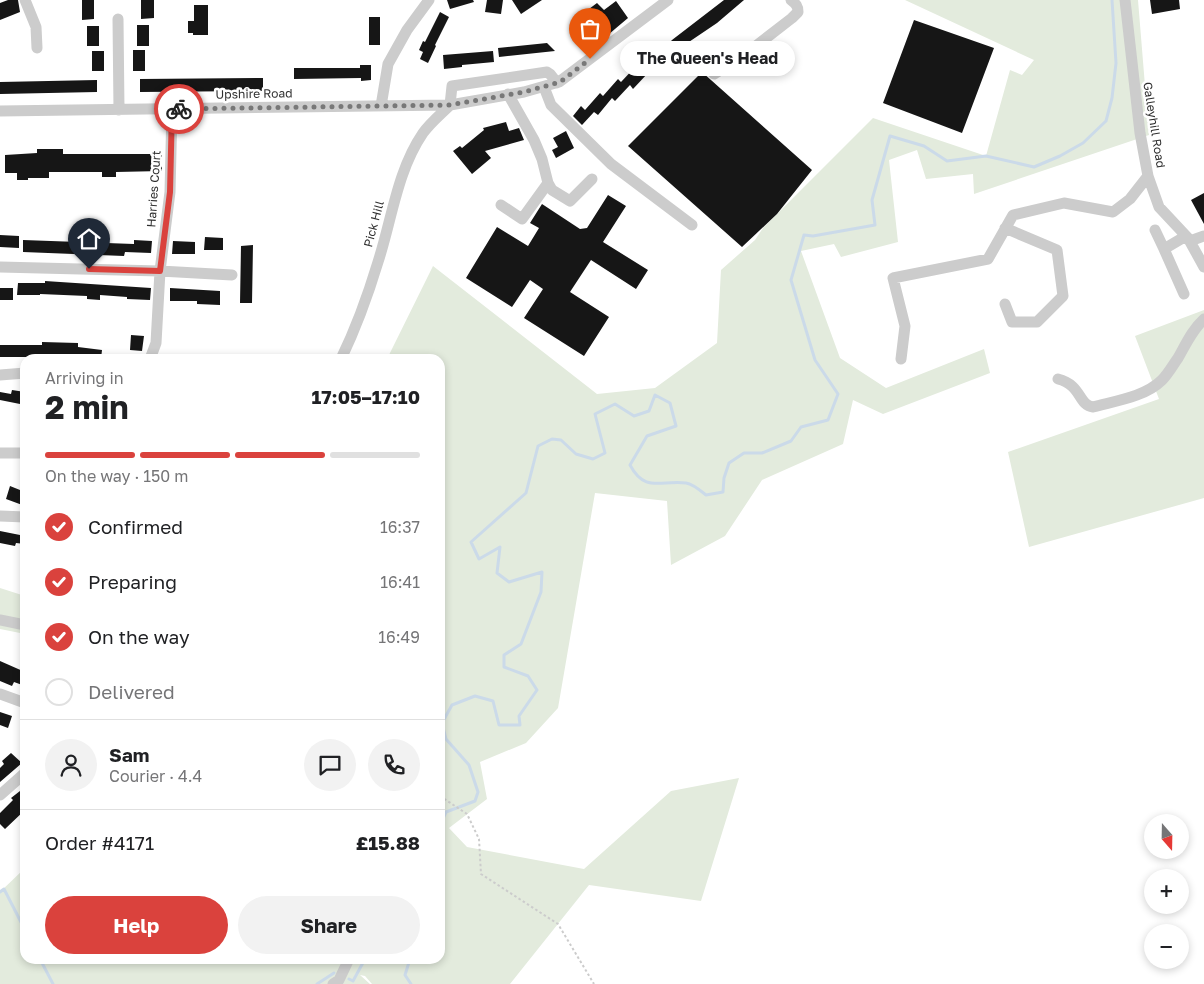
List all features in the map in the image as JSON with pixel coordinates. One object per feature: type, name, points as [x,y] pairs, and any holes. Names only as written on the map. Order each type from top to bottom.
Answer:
[{"type":"street","points":[[25,0],[36,27],[37,48]]},
{"type":"street","points":[[381,106],[388,64],[407,30],[429,0]]},
{"type":"street","name":"Upshire Road","points":[[0,111],[450,105],[557,83],[668,0]]},
{"type":"street","points":[[714,74],[743,56],[792,18],[798,12],[798,8],[797,4],[791,0]]},
{"type":"street","name":"Galleyhill Road","points":[[1125,0],[1140,133],[1148,176],[1159,206],[1188,238],[1204,267]]},
{"type":"street","points":[[118,19],[119,110]]},
{"type":"street","points":[[450,105],[452,86],[547,72],[557,83]]},
{"type":"street","points":[[544,87],[551,105],[611,164],[692,225]]},
{"type":"street","points":[[508,94],[534,140],[552,190],[570,201],[592,179]]},
{"type":"street","name":"Pick Hill","points":[[343,354],[378,262],[403,173],[424,131],[450,105]]},
{"type":"street","name":"Harries Court","points":[[152,354],[156,343],[160,271],[170,192],[172,109]]},
{"type":"street","points":[[901,359],[905,326],[893,278],[988,259],[1013,215],[1064,203],[1113,212],[1130,199],[1148,176]]},
{"type":"street","points":[[501,205],[522,219],[548,183]]},
{"type":"street","points":[[1005,228],[1057,250],[1063,296],[1037,322],[1012,322],[1005,304]]},
{"type":"street","points":[[1155,230],[1184,294]]},
{"type":"street","points":[[1164,249],[1188,238],[1204,236]]},
{"type":"street","points":[[0,267],[160,271],[232,275]]},
{"type":"street","points":[[1058,379],[1073,385],[1084,402],[1088,406],[1093,407],[1141,393],[1152,388],[1162,380],[1192,333],[1204,318]]},
{"type":"street","points":[[0,375],[20,373]]},
{"type":"street","points":[[0,453],[20,452]]},
{"type":"street","points":[[0,516],[20,517]]},
{"type":"street","points":[[0,620],[20,624]]},
{"type":"street","points":[[0,694],[20,701]]},
{"type":"street","points":[[0,795],[20,777]]},
{"type":"street","points":[[333,984],[339,980],[347,964]]},
{"type":"path","points":[[445,799],[467,814],[479,839],[481,874],[558,924],[594,984]]},
{"type":"shaded area","points":[[905,0],[1138,0],[1149,135],[974,194],[973,174],[926,179],[917,150],[889,160],[898,242],[841,257],[834,244],[801,251],[840,358],[886,388],[984,349],[990,373],[883,414],[853,400],[843,444],[762,480],[725,536],[671,565],[667,501],[595,493],[558,708],[526,743],[480,762],[487,799],[449,828],[467,847],[584,869],[671,791],[739,778],[701,901],[589,885],[510,984],[372,984],[365,976],[360,975],[370,984],[0,984],[0,892],[20,873],[20,964],[445,964],[445,354],[389,354],[433,266],[597,394],[655,388],[717,343],[721,270],[755,240],[763,228],[873,118],[986,156],[1010,70],[1022,75],[1034,60]]},
{"type":"shaded area","points":[[1204,310],[1204,498],[1029,547],[1008,452],[1159,399],[1135,336]]},
{"type":"shaded area","points":[[0,588],[20,594],[20,633],[0,629]]},
{"type":"building","points":[[8,0],[18,0],[20,12],[0,20],[0,3]]},
{"type":"building","points":[[82,0],[94,0],[94,19],[82,20]]},
{"type":"building","points":[[141,0],[154,0],[154,18],[141,19]]},
{"type":"building","points":[[447,0],[473,0],[474,2],[450,9]]},
{"type":"building","points":[[487,0],[503,0],[501,14],[485,12]]},
{"type":"building","points":[[512,0],[542,0],[521,14]]},
{"type":"building","points":[[724,0],[744,0],[717,23],[680,48],[668,61],[666,59],[651,75],[648,73],[633,89],[630,85],[615,101],[612,98],[598,115],[594,112],[582,125],[573,116],[581,106],[585,110],[600,93],[603,96],[618,79],[621,82],[636,66],[640,70],[654,53],[657,56],[672,40]]},
{"type":"building","points":[[1150,0],[1179,0],[1180,9],[1152,14]]},
{"type":"building","points":[[616,1],[628,18],[596,45],[577,18],[597,3],[604,10]]},
{"type":"building","points":[[194,5],[208,5],[208,35],[188,33],[188,21],[194,21]]},
{"type":"building","points":[[440,12],[449,17],[428,63],[420,59],[423,52],[419,50]]},
{"type":"building","points":[[369,17],[380,17],[380,45],[369,45]]},
{"type":"building","points":[[914,20],[994,48],[962,133],[883,103]]},
{"type":"building","points":[[137,25],[149,25],[149,46],[137,46]]},
{"type":"building","points":[[87,26],[99,26],[99,46],[87,46]]},
{"type":"building","points":[[547,43],[555,51],[499,57],[498,48]]},
{"type":"building","points":[[133,50],[145,50],[145,71],[133,71]]},
{"type":"building","points":[[92,51],[104,51],[104,71],[92,71]]},
{"type":"building","points":[[493,51],[494,62],[444,69],[443,55]]},
{"type":"building","points":[[360,65],[371,65],[371,80],[361,81],[361,78],[294,79],[294,68],[360,68]]},
{"type":"building","points":[[702,72],[812,170],[777,214],[742,247],[628,146]]},
{"type":"building","points":[[263,78],[263,91],[140,92],[140,79]]},
{"type":"building","points":[[97,80],[97,92],[0,94],[0,82]]},
{"type":"building","points":[[506,122],[509,131],[519,128],[524,140],[485,151],[491,158],[472,174],[453,151],[460,146],[462,148],[484,130],[483,128]]},
{"type":"building","points":[[566,131],[574,148],[556,158],[552,150],[558,147],[553,138]]},
{"type":"building","points":[[37,149],[63,149],[63,154],[162,154],[162,171],[116,172],[116,177],[102,177],[102,172],[49,172],[49,178],[28,178],[28,180],[17,180],[17,173],[5,173],[5,155],[37,153]]},
{"type":"building","points":[[1204,193],[1204,224],[1191,200]]},
{"type":"building","points":[[608,195],[626,206],[603,242],[648,270],[636,289],[591,260],[570,292],[609,317],[584,356],[524,318],[543,289],[530,280],[512,307],[466,278],[497,227],[528,246],[539,228],[530,223],[542,204],[580,229],[587,228]]},
{"type":"building","points":[[0,235],[19,236],[19,248],[0,247]]},
{"type":"building","points":[[205,237],[223,238],[223,250],[204,250]]},
{"type":"building","points":[[23,240],[134,244],[134,240],[152,241],[151,253],[125,252],[124,256],[23,252]]},
{"type":"building","points":[[173,241],[195,242],[195,254],[172,254]]},
{"type":"building","points":[[253,245],[252,303],[240,303],[241,246]]},
{"type":"building","points":[[45,281],[151,288],[150,300],[100,295],[100,300],[87,299],[87,296],[17,295],[18,283],[45,283]]},
{"type":"building","points":[[0,288],[13,288],[13,300],[0,300]]},
{"type":"building","points":[[170,288],[220,291],[220,305],[197,304],[197,301],[170,301]]},
{"type":"building","points":[[131,335],[144,336],[142,351],[130,350]]},
{"type":"building","points":[[42,342],[78,343],[78,347],[102,350],[102,354],[20,354],[20,357],[0,357],[0,345],[42,345]]},
{"type":"building","points":[[12,390],[20,391],[20,404],[0,400],[0,392],[11,394]]},
{"type":"building","points":[[10,486],[20,490],[20,504],[6,499]]},
{"type":"building","points":[[0,531],[20,535],[20,543],[16,543],[15,546],[0,543]]},
{"type":"building","points":[[0,661],[20,670],[20,684],[14,682],[12,686],[0,681]]},
{"type":"building","points":[[0,712],[12,716],[8,728],[0,725]]},
{"type":"building","points":[[11,753],[20,761],[20,765],[0,782],[0,768],[4,764],[2,761]]},
{"type":"building","points":[[20,791],[20,815],[5,829],[0,824],[0,813],[13,800],[11,798]]},
{"type":"waterway","points":[[445,718],[452,705],[475,696],[493,701],[499,725],[520,725],[519,716],[537,690],[528,676],[504,667],[504,655],[521,644],[541,592],[542,572],[509,582],[497,573],[500,547],[479,559],[471,542],[526,493],[538,446],[552,439],[561,440],[576,454],[593,459],[605,453],[595,414],[615,404],[634,416],[649,411],[655,395],[670,403],[676,426],[647,436],[630,465],[636,474],[647,482],[686,483],[694,486],[706,495],[723,492],[724,478],[729,463],[744,453],[762,453],[791,441],[801,427],[828,420],[838,394],[815,360],[791,280],[804,235],[813,236],[875,225],[872,200],[890,136],[924,146],[947,161],[986,156],[1034,167],[1060,156],[1083,143],[1106,121],[1112,98],[1116,63],[1112,0]]},
{"type":"waterway","points":[[445,735],[446,739],[469,765],[478,792],[475,801],[446,812],[445,814]]},
{"type":"waterway","points":[[0,892],[4,889],[20,920]]},
{"type":"waterway","points":[[43,964],[53,984]]},
{"type":"waterway","points":[[349,979],[353,981],[362,964]]},
{"type":"waterway","points":[[408,964],[405,975],[411,984]]},
{"type":"waterway","points":[[317,984],[334,973]]},
{"type":"way so far","points":[[179,109],[450,105],[524,92],[560,82],[590,59]]},
{"type":"place","name":"The Queen's Head","points":[[590,59]]},
{"type":"route","points":[[89,269],[160,271],[170,192],[172,109],[179,109]]}]
